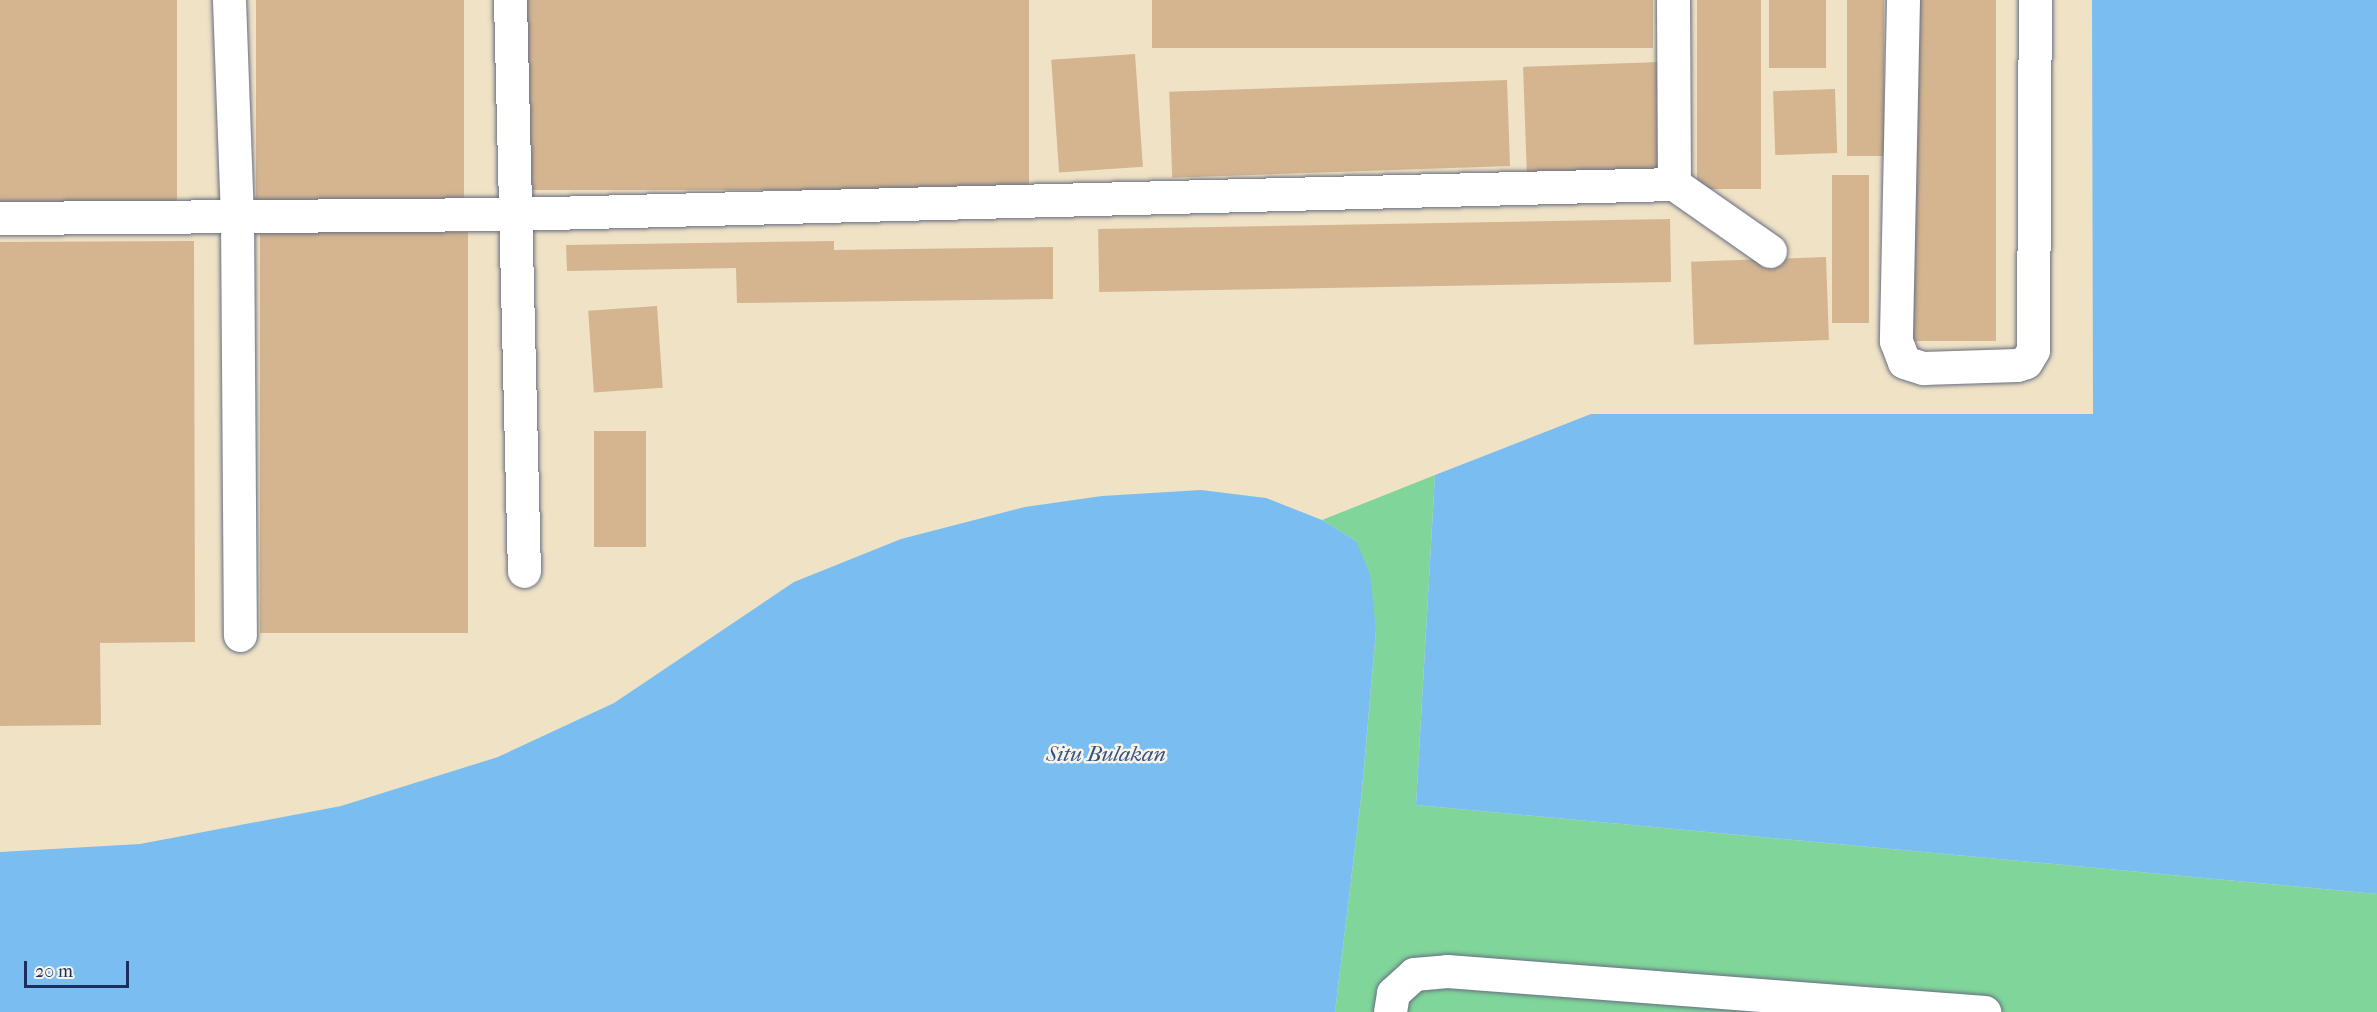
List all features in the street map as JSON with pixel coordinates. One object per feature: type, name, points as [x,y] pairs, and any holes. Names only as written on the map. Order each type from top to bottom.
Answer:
[{"type":"street","points":[[229,0],[237,218],[240,634]]},
{"type":"street","points":[[510,0],[512,214],[524,571]]},
{"type":"street","points":[[1673,0],[1674,184]]},
{"type":"street","points":[[1903,0],[1896,341],[1904,362],[1923,368],[2017,365],[2026,362],[2033,350],[2035,0]]},
{"type":"street","points":[[0,218],[237,218],[512,214],[1674,184],[1770,251]]},
{"type":"street","points":[[1390,1012],[1393,993],[1414,974],[1447,971],[1984,1012]]},
{"type":"green space","points":[[1435,475],[1416,805],[2377,894],[2377,1012],[1335,1012],[1362,790],[1376,630],[1356,541],[1322,520]]},
{"type":"water","points":[[2092,0],[2377,0],[2377,894],[1416,805],[1435,475],[1591,414],[2093,414]]},
{"type":"water","name":"Situ Bulakan","points":[[1201,490],[1266,498],[1322,520],[1356,541],[1370,574],[1376,630],[1362,790],[1335,1012],[0,1012],[0,852],[140,844],[341,806],[498,757],[614,703],[794,582],[901,539],[1025,507],[1102,496]]},
{"type":"building","points":[[0,0],[177,0],[177,204],[0,204]]},
{"type":"building","points":[[256,0],[464,0],[464,204],[256,204]]},
{"type":"building","points":[[513,0],[1029,0],[1029,190],[513,190]]},
{"type":"building","points":[[1152,0],[1653,0],[1653,48],[1152,48]]},
{"type":"building","points":[[1697,0],[1761,0],[1761,189],[1697,189]]},
{"type":"building","points":[[1769,0],[1826,0],[1826,68],[1769,68]]},
{"type":"building","points":[[1847,0],[1884,0],[1884,156],[1847,156]]},
{"type":"building","points":[[1911,0],[1996,0],[1996,341],[1911,341]]},
{"type":"building","points":[[1135,54],[1143,167],[1059,173],[1051,60]]},
{"type":"building","points":[[1660,62],[1664,172],[1527,177],[1523,67]]},
{"type":"building","points":[[1507,80],[1510,166],[1172,178],[1169,92]]},
{"type":"building","points":[[1835,89],[1837,153],[1775,155],[1773,91]]},
{"type":"building","points":[[1832,175],[1869,175],[1869,323],[1832,323]]},
{"type":"building","points":[[1670,219],[1671,282],[1099,292],[1098,229]]},
{"type":"building","points":[[260,232],[468,232],[468,633],[260,633]]},
{"type":"building","points":[[194,241],[195,642],[100,643],[101,725],[0,726],[0,242]]},
{"type":"building","points":[[834,241],[834,250],[1053,247],[1053,299],[737,303],[736,268],[567,271],[566,245]]},
{"type":"building","points":[[1826,257],[1829,340],[1694,345],[1691,262]]},
{"type":"building","points":[[657,306],[663,388],[594,393],[588,311]]},
{"type":"building","points":[[594,431],[646,431],[646,547],[594,547]]}]
